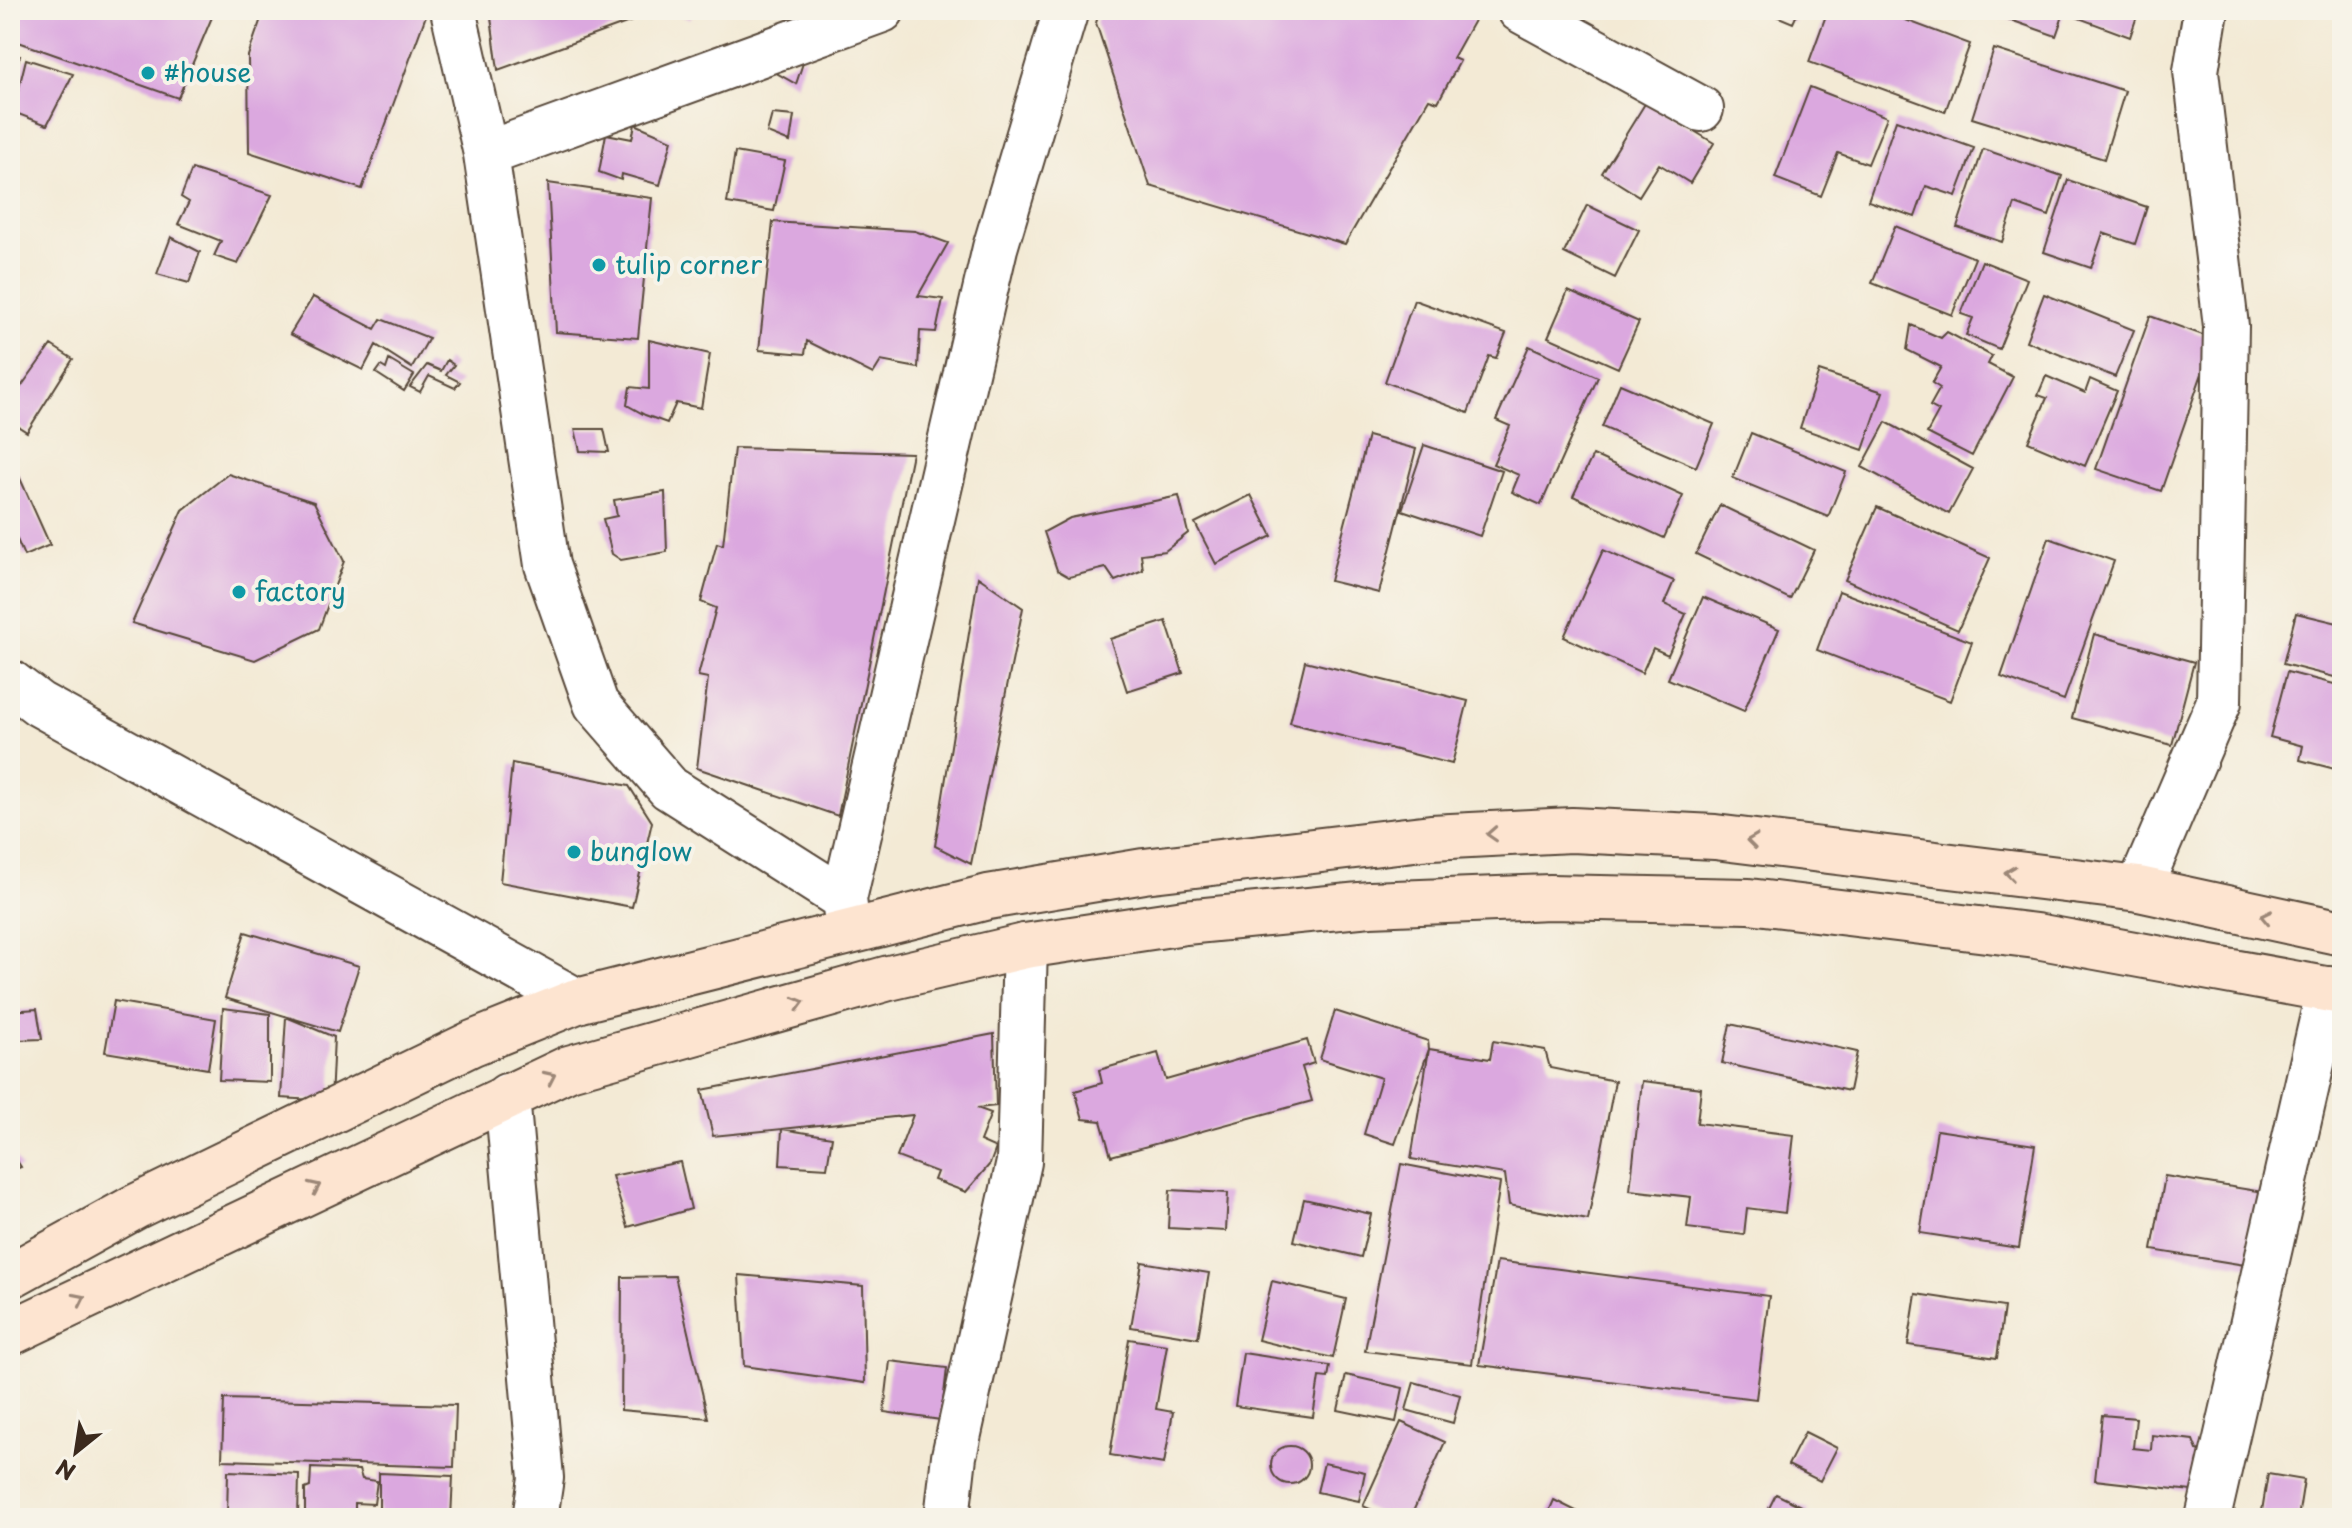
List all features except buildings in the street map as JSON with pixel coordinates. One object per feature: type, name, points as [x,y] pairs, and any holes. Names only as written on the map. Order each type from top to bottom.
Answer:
[{"type":"main road","points":[[10,1276],[163,1194],[473,1043],[577,1001],[846,915],[988,897],[1144,871],[1431,837],[1572,830],[1715,837],[2139,889],[2342,933]]},
{"type":"main road","points":[[10,1333],[569,1068],[889,978],[1025,946],[1185,922],[1370,904],[1550,897],[1749,901],[2036,936],[2336,991]]},
{"type":"street","points":[[453,10],[486,154],[547,565],[596,704],[669,788],[846,915],[995,248],[1066,10]]},
{"type":"street","points":[[486,154],[882,10]]},
{"type":"street","points":[[1520,10],[1701,109]]},
{"type":"street","points":[[2139,889],[2219,702],[2226,326],[2196,71],[2206,10]]},
{"type":"street","points":[[10,682],[39,704],[577,1001]]},
{"type":"street","points":[[947,1518],[954,1456],[1019,1162],[1025,946]]},
{"type":"street","points":[[2208,1518],[2336,991]]},
{"type":"street","points":[[507,1096],[541,1478],[535,1518]]},
{"type":"place","name":"#house","points":[[148,73]]},
{"type":"place","name":"tulip corner","points":[[599,265]]},
{"type":"place","name":"factory","points":[[239,592]]},
{"type":"place","name":"bunglow","points":[[574,852]]}]
